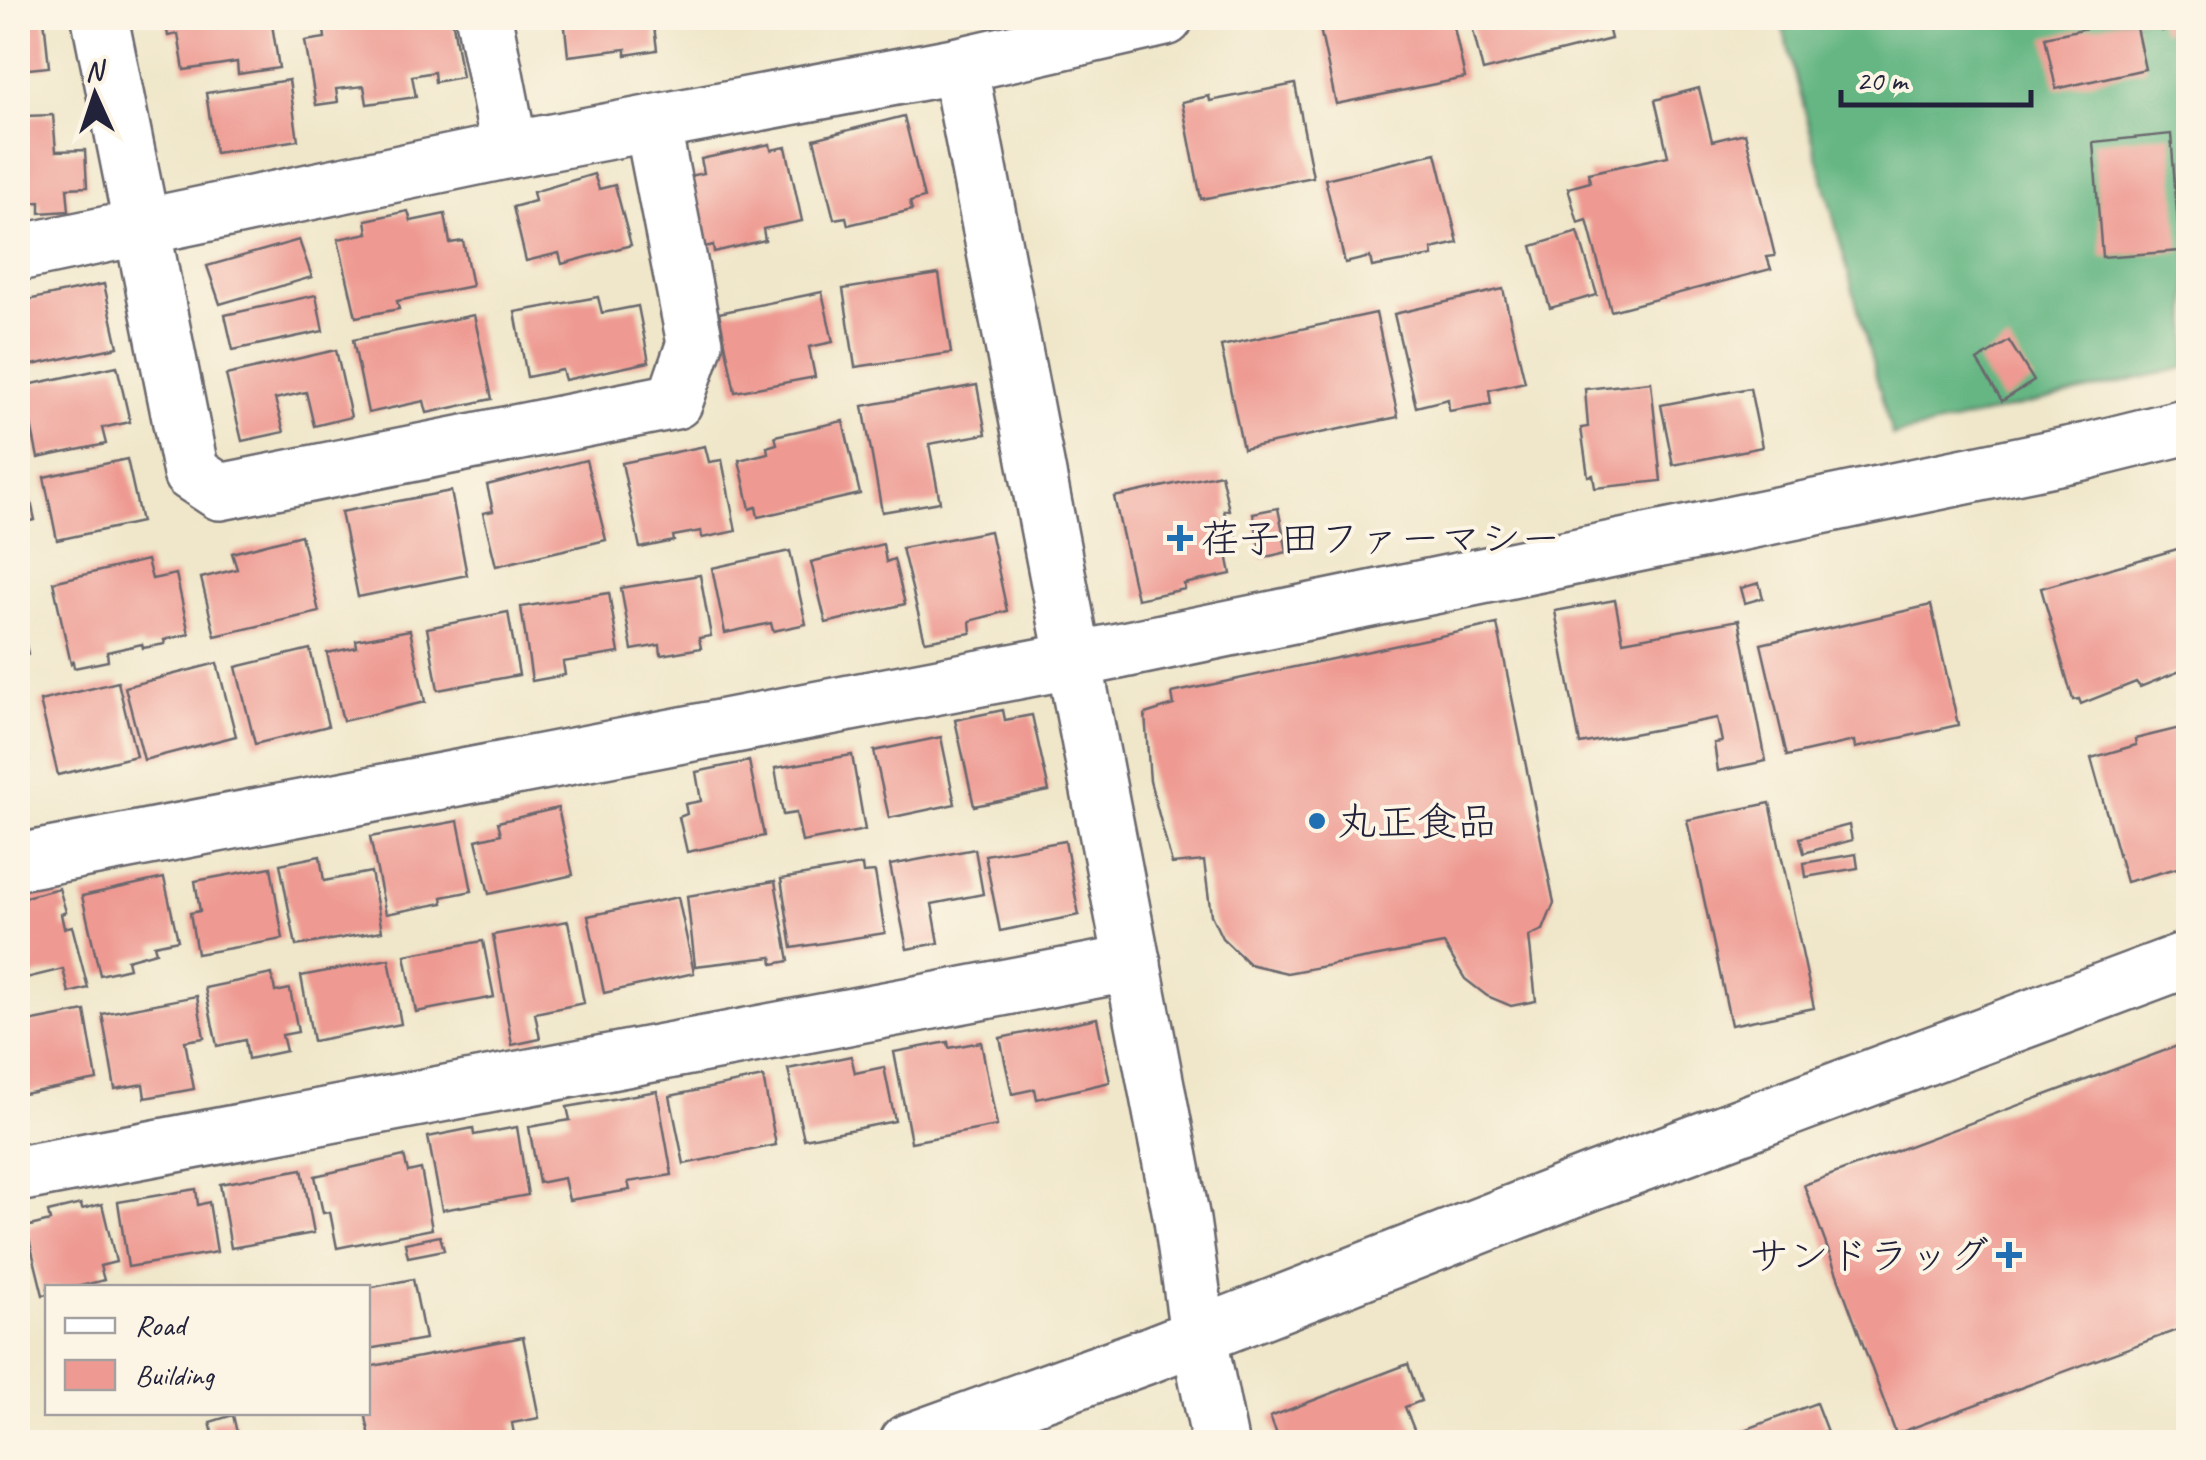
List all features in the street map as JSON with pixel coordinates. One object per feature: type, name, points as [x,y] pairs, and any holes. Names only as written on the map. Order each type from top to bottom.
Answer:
[{"type":"street","points":[[100,18],[191,472],[220,492],[675,401],[695,343],[652,123]]},
{"type":"street","points":[[484,18],[510,150]]},
{"type":"street","points":[[18,253],[510,150],[959,65],[1165,18]]},
{"type":"street","points":[[959,65],[1134,963],[1220,1442]]},
{"type":"street","points":[[18,862],[1075,660],[2029,464],[2188,426]]},
{"type":"street","points":[[908,1442],[2188,959]]},
{"type":"street","points":[[18,1174],[1134,963]]},
{"type":"green space","points":[[1780,18],[2188,18],[2188,367],[1892,436]]},
{"type":"building","points":[[18,18],[44,18],[49,67],[18,70]]},
{"type":"building","points":[[165,18],[271,18],[279,68],[238,74],[237,62],[184,70],[178,34],[168,36]]},
{"type":"building","points":[[452,18],[462,77],[435,82],[434,72],[412,76],[416,97],[367,104],[364,86],[336,89],[338,102],[316,105],[305,41],[325,38],[323,21]]},
{"type":"building","points":[[564,18],[653,18],[657,50],[626,55],[626,49],[568,56]]},
{"type":"building","points":[[1452,18],[1465,78],[1336,104],[1318,19]]},
{"type":"building","points":[[1470,18],[1606,18],[1611,39],[1483,71]]},
{"type":"building","points":[[2134,18],[2145,69],[2056,89],[2045,37]]},
{"type":"building","points":[[2157,18],[2188,18],[2188,23],[2162,31]]},
{"type":"building","points":[[289,80],[298,140],[215,153],[206,93]]},
{"type":"building","points":[[1295,84],[1313,177],[1201,199],[1182,102],[1209,96],[1210,101]]},
{"type":"building","points":[[1699,88],[1712,141],[1745,133],[1775,256],[1767,257],[1771,269],[1611,311],[1587,220],[1578,223],[1568,188],[1590,182],[1588,173],[1668,156],[1655,100]]},
{"type":"building","points":[[18,98],[23,98],[24,116],[53,115],[56,151],[85,150],[87,187],[67,188],[69,211],[40,213],[40,202],[18,203]]},
{"type":"building","points":[[904,116],[924,198],[910,202],[912,210],[848,225],[846,217],[834,219],[814,139]]},
{"type":"building","points":[[2171,134],[2180,251],[2102,257],[2093,142]]},
{"type":"building","points":[[770,144],[771,150],[786,147],[802,221],[763,229],[765,240],[714,252],[713,245],[705,247],[689,176],[704,173],[701,159]]},
{"type":"building","points":[[1436,153],[1458,243],[1432,249],[1433,256],[1372,267],[1370,257],[1345,263],[1325,179]]},
{"type":"building","points":[[594,174],[599,189],[615,185],[631,245],[562,264],[559,253],[526,261],[513,207],[535,201],[533,192]]},
{"type":"building","points":[[408,211],[411,221],[445,214],[450,243],[463,241],[472,286],[397,301],[399,309],[356,317],[338,239],[368,233],[366,220]]},
{"type":"building","points":[[1578,232],[1597,295],[1550,308],[1532,246]]},
{"type":"building","points":[[299,240],[312,277],[220,304],[207,266]]},
{"type":"building","points":[[939,274],[951,353],[855,367],[843,289]]},
{"type":"building","points":[[104,284],[118,347],[23,367],[18,302]]},
{"type":"building","points":[[1503,289],[1525,382],[1489,390],[1491,404],[1449,411],[1448,399],[1416,407],[1394,314]]},
{"type":"building","points":[[822,292],[833,342],[809,347],[815,377],[735,392],[719,313]]},
{"type":"building","points":[[316,295],[323,331],[233,350],[225,315]]},
{"type":"building","points":[[598,297],[602,313],[638,306],[649,362],[565,380],[562,370],[527,377],[515,312]]},
{"type":"building","points":[[1376,313],[1398,417],[1243,449],[1221,346]]},
{"type":"building","points":[[474,315],[492,399],[427,413],[424,401],[368,413],[353,340]]},
{"type":"building","points":[[2009,341],[2034,381],[2002,401],[1977,361]]},
{"type":"building","points":[[336,350],[351,417],[314,426],[306,392],[275,399],[284,432],[242,441],[226,375]]},
{"type":"building","points":[[117,366],[130,422],[102,428],[106,444],[38,458],[23,386]]},
{"type":"building","points":[[1651,382],[1661,481],[1595,488],[1593,475],[1588,476],[1581,428],[1588,427],[1585,389]]},
{"type":"building","points":[[977,385],[986,434],[929,444],[940,502],[882,512],[863,406]]},
{"type":"building","points":[[1750,388],[1762,447],[1673,465],[1661,405]]},
{"type":"building","points":[[843,421],[860,494],[758,517],[756,507],[750,509],[739,460],[768,453],[767,447],[777,444],[775,436]]},
{"type":"building","points":[[705,446],[709,462],[722,460],[736,531],[702,538],[701,531],[640,548],[622,463]]},
{"type":"building","points":[[18,449],[35,520],[18,523]]},
{"type":"building","points":[[127,459],[141,522],[57,540],[44,477]]},
{"type":"building","points":[[586,460],[606,540],[496,566],[483,513],[493,511],[487,485]]},
{"type":"building","name":"荏子田ファーマシー","points":[[1221,474],[1229,510],[1224,510],[1227,526],[1235,530],[1238,547],[1226,549],[1231,574],[1137,599],[1114,497]]},
{"type":"building","points":[[451,491],[467,575],[358,597],[341,512]]},
{"type":"building","points":[[1278,508],[1287,552],[1262,558],[1253,513]]},
{"type":"building","points":[[990,531],[1007,611],[970,621],[971,633],[925,641],[902,548]]},
{"type":"building","points":[[301,535],[319,612],[215,636],[201,578],[237,569],[232,553]]},
{"type":"building","points":[[883,544],[886,562],[894,559],[905,604],[826,623],[811,562]]},
{"type":"building","points":[[2188,546],[2188,668],[2140,687],[2136,682],[2081,704],[2079,699],[2073,700],[2041,588]]},
{"type":"building","points":[[790,551],[806,624],[773,631],[771,623],[725,633],[712,568]]},
{"type":"building","points":[[147,560],[152,579],[176,574],[189,634],[164,640],[165,644],[143,648],[142,644],[107,652],[108,661],[74,668],[53,582]]},
{"type":"building","points":[[700,575],[711,636],[699,638],[701,648],[661,655],[660,645],[632,650],[621,588]]},
{"type":"building","points":[[1759,583],[1763,598],[1745,603],[1741,588]]},
{"type":"building","points":[[609,593],[619,653],[563,662],[565,675],[532,681],[521,607]]},
{"type":"building","points":[[1615,600],[1623,641],[1739,620],[1766,761],[1718,771],[1714,743],[1722,742],[1717,718],[1580,744],[1555,611]]},
{"type":"building","points":[[1931,605],[1958,725],[1855,748],[1854,741],[1787,756],[1761,644]]},
{"type":"building","points":[[508,612],[519,675],[438,690],[427,628]]},
{"type":"building","points":[[18,614],[28,654],[18,657]]},
{"type":"building","points":[[1497,624],[1554,903],[1543,930],[1529,936],[1536,1001],[1511,1006],[1487,996],[1465,979],[1444,944],[1287,973],[1249,964],[1222,938],[1211,915],[1204,861],[1172,864],[1150,781],[1145,714],[1174,705],[1172,693]]},
{"type":"building","points":[[410,630],[425,702],[343,721],[327,653],[357,647],[356,640]]},
{"type":"building","points":[[310,649],[328,726],[255,744],[236,667]]},
{"type":"building","points":[[217,663],[236,736],[144,760],[125,687]]},
{"type":"building","points":[[118,682],[136,756],[58,775],[40,701]]},
{"type":"building","points":[[1003,710],[1005,720],[1032,715],[1049,791],[974,806],[955,720]]},
{"type":"building","points":[[18,718],[29,760],[18,762]]},
{"type":"building","points":[[2188,726],[2188,858],[2180,860],[2181,867],[2126,882],[2091,758],[2136,745],[2135,739]]},
{"type":"building","points":[[941,737],[955,804],[889,818],[874,751]]},
{"type":"building","points":[[852,755],[865,830],[802,842],[796,813],[783,815],[775,768]]},
{"type":"building","points":[[749,761],[764,836],[687,852],[679,817],[687,814],[685,804],[701,801],[696,772]]},
{"type":"building","points":[[1770,803],[1814,1008],[1731,1025],[1687,820]]},
{"type":"building","points":[[558,808],[573,875],[489,894],[476,840],[501,834],[498,822]]},
{"type":"building","points":[[458,821],[472,891],[442,897],[443,903],[386,914],[370,837]]},
{"type":"building","points":[[1849,825],[1852,840],[1804,853],[1800,838]]},
{"type":"building","points":[[1065,841],[1079,915],[1000,931],[985,855]]},
{"type":"building","points":[[975,849],[983,894],[932,904],[939,943],[907,949],[890,865]]},
{"type":"building","points":[[1856,854],[1858,868],[1806,877],[1804,863]]},
{"type":"building","points":[[320,856],[324,881],[371,872],[382,931],[296,946],[280,864]]},
{"type":"building","points":[[862,865],[863,873],[875,872],[885,933],[792,948],[781,879]]},
{"type":"building","points":[[271,867],[283,939],[197,954],[190,913],[200,911],[195,881]]},
{"type":"building","points":[[164,878],[178,940],[154,945],[156,952],[127,960],[129,968],[100,975],[82,896]]},
{"type":"building","points":[[775,881],[789,961],[773,964],[772,957],[695,966],[687,896]]},
{"type":"building","points":[[59,888],[66,912],[61,914],[64,928],[72,926],[88,988],[69,993],[63,969],[18,980],[18,899]]},
{"type":"building","points":[[678,897],[694,973],[604,993],[588,916]]},
{"type":"building","points":[[568,921],[584,1003],[535,1013],[540,1039],[512,1045],[493,935]]},
{"type":"building","points":[[483,941],[494,997],[416,1012],[405,955]]},
{"type":"building","points":[[389,959],[401,1024],[313,1041],[301,976]]},
{"type":"building","points":[[272,974],[275,992],[290,989],[298,1032],[282,1035],[286,1051],[248,1059],[245,1040],[217,1046],[205,988]]},
{"type":"building","points":[[197,996],[204,1038],[185,1041],[194,1089],[145,1098],[143,1084],[115,1089],[102,1014]]},
{"type":"building","points":[[85,1011],[97,1080],[18,1095],[18,1024]]},
{"type":"building","points":[[1097,1018],[1110,1082],[1037,1099],[1035,1089],[1012,1094],[1000,1038]]},
{"type":"building","points":[[948,1042],[949,1048],[981,1042],[997,1126],[911,1142],[894,1052]]},
{"type":"building","name":"サンドラッグ","points":[[2188,1042],[2188,1326],[1896,1434],[1804,1185]]},
{"type":"building","points":[[851,1056],[855,1073],[884,1067],[895,1121],[804,1139],[788,1069]]},
{"type":"building","points":[[763,1077],[776,1145],[684,1164],[670,1096]]},
{"type":"building","points":[[657,1091],[672,1175],[628,1182],[630,1190],[569,1200],[564,1178],[539,1183],[529,1127],[570,1120],[567,1107]]},
{"type":"building","points":[[517,1127],[528,1195],[442,1210],[428,1137],[473,1128],[474,1135]]},
{"type":"building","points":[[404,1156],[408,1172],[421,1169],[432,1229],[337,1248],[330,1212],[323,1213],[315,1176]]},
{"type":"building","points":[[302,1169],[314,1233],[231,1248],[220,1184]]},
{"type":"building","points":[[196,1189],[198,1205],[209,1202],[217,1252],[128,1267],[118,1202]]},
{"type":"building","points":[[81,1204],[82,1209],[102,1204],[116,1262],[100,1266],[104,1280],[85,1285],[45,1285],[43,1295],[26,1227],[50,1221],[48,1212]]},
{"type":"building","points":[[440,1236],[444,1250],[408,1257],[405,1243]]},
{"type":"building","points":[[413,1279],[425,1339],[370,1349],[370,1288]]},
{"type":"building","points":[[523,1337],[539,1418],[512,1423],[515,1440],[371,1442],[366,1415],[370,1415],[370,1367]]},
{"type":"building","points":[[1408,1364],[1421,1401],[1405,1407],[1419,1442],[1280,1442],[1270,1417]]},
{"type":"building","points":[[1816,1403],[1831,1442],[1713,1442]]},
{"type":"building","points":[[233,1415],[239,1442],[215,1442],[210,1422]]},
{"type":"place","name":"荏子田ファーマシー","points":[[1180,538]]},
{"type":"place","name":"丸正食品","points":[[1317,821]]},
{"type":"place","name":"サンドラッグ","points":[[2009,1255]]}]
